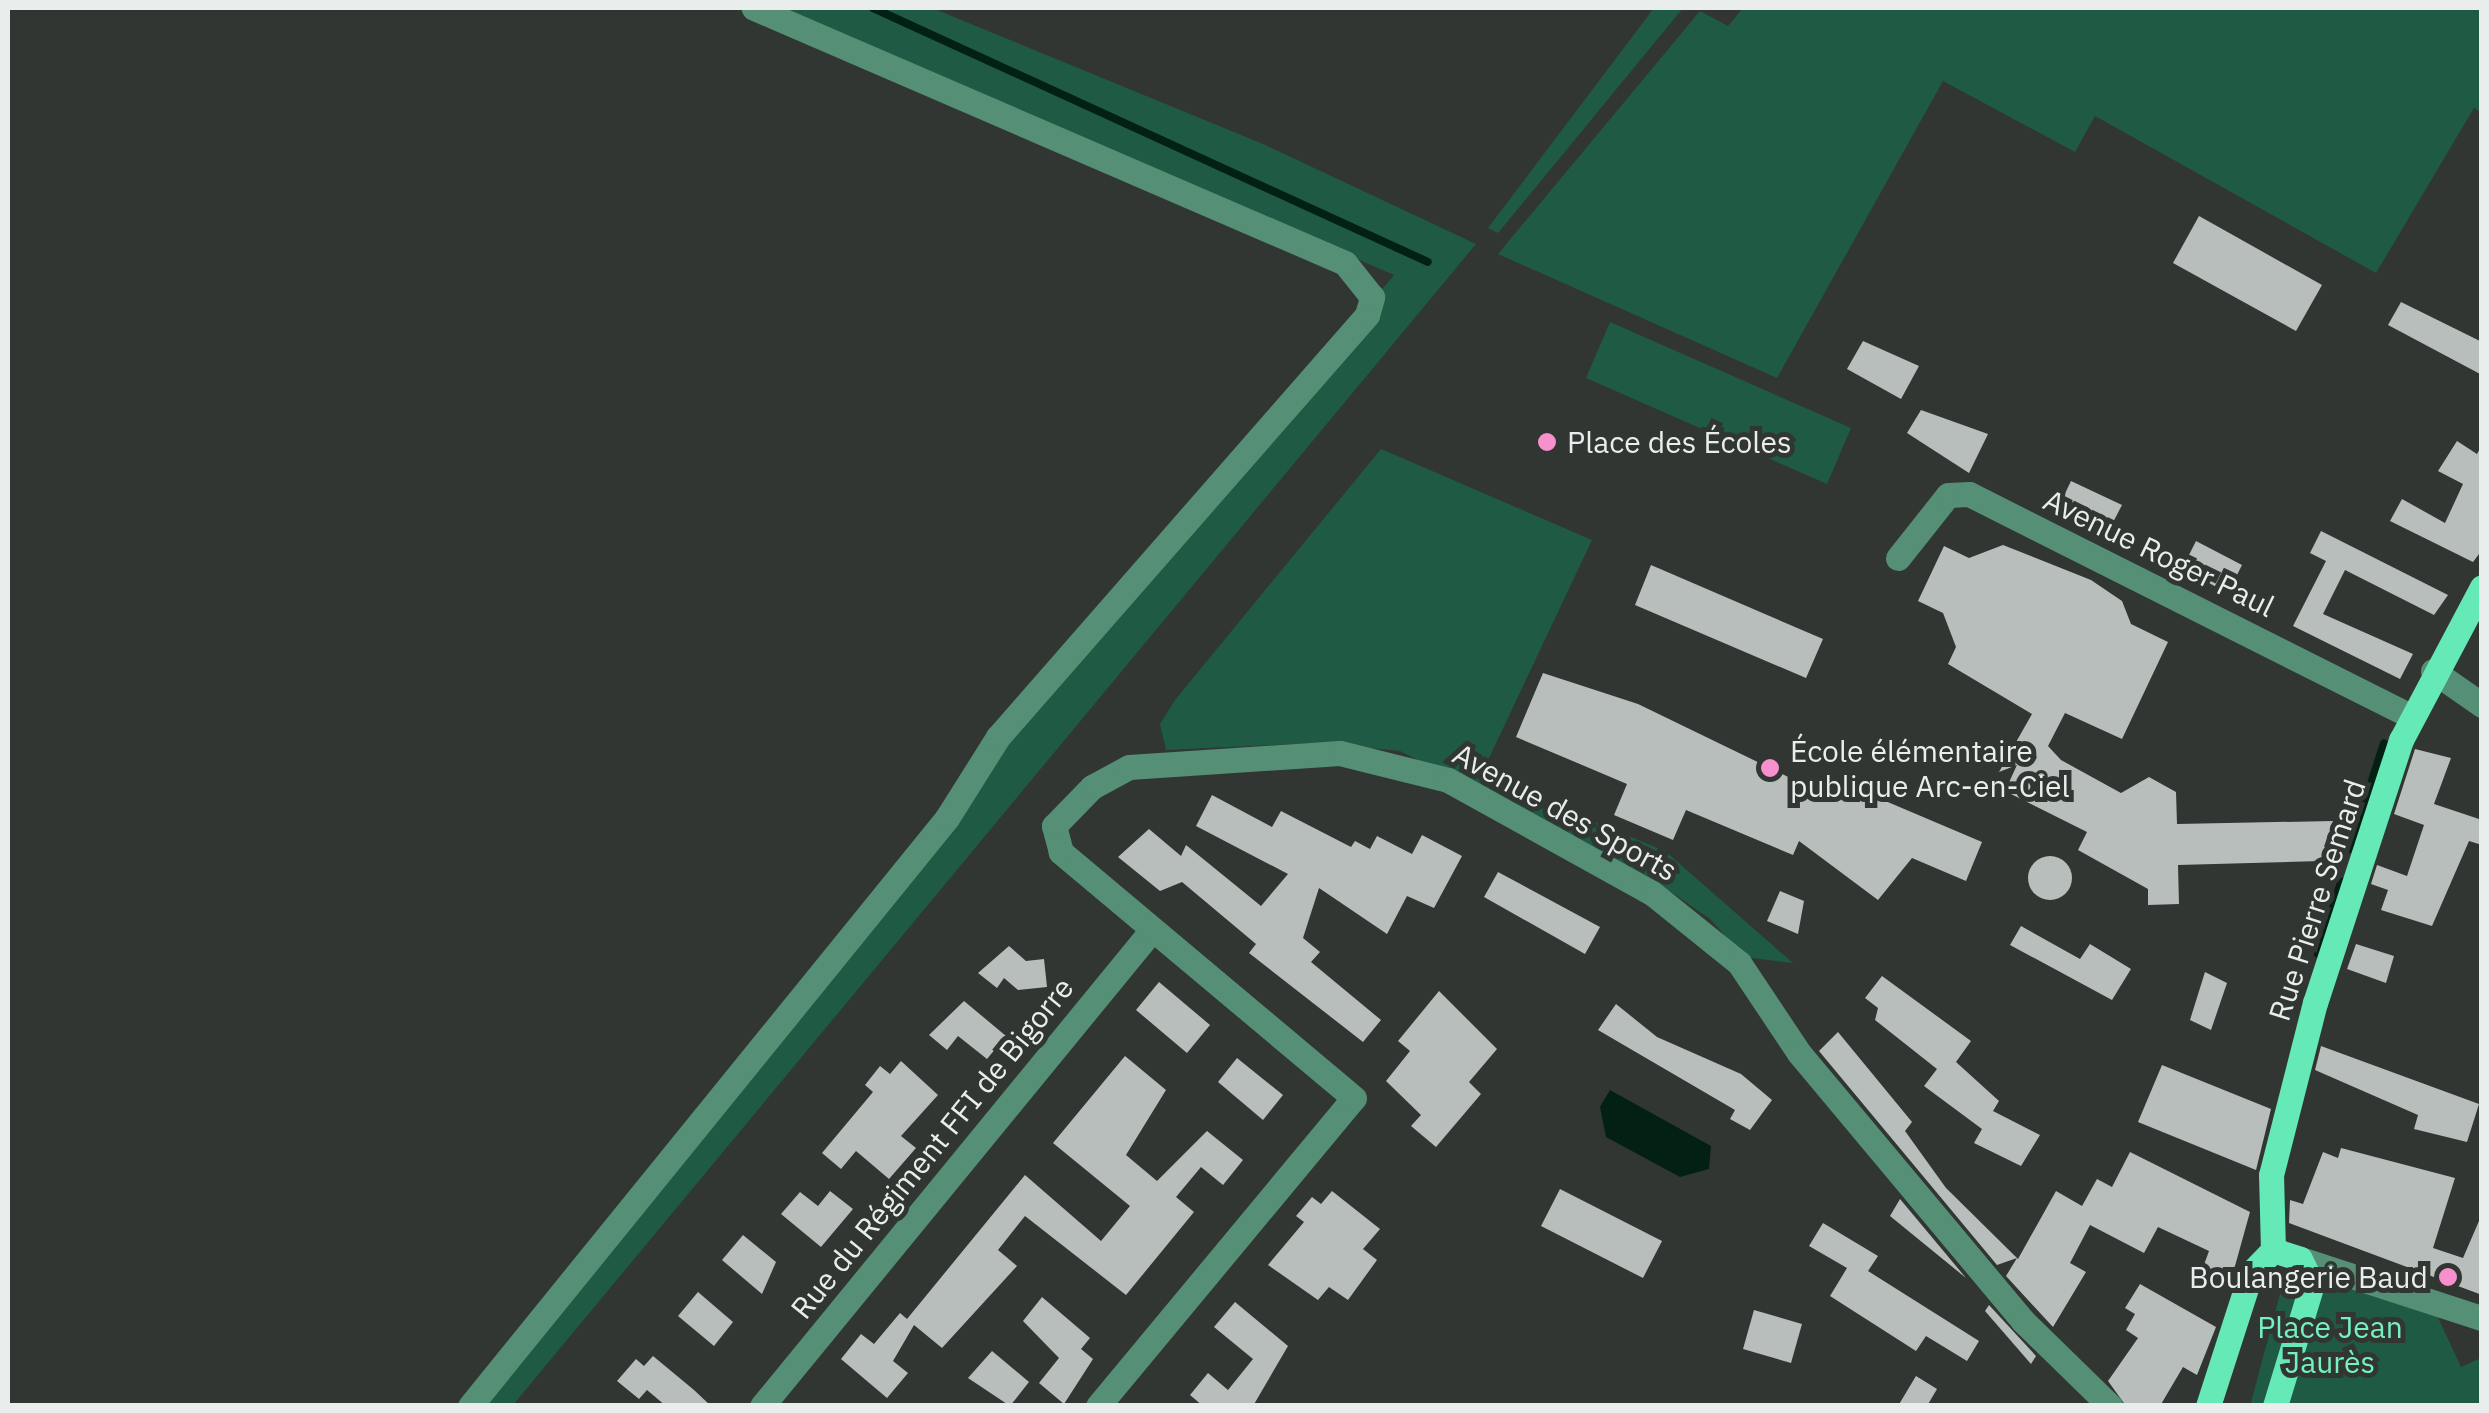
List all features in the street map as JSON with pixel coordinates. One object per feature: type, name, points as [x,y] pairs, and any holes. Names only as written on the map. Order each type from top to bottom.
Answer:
[{"type":"main road","name":"Rue Pierre Semard","points":[[2273,1250],[2271,1175],[2315,1004],[2411,716],[2482,586]]},
{"type":"main road","points":[[2208,1406],[2250,1274],[2273,1250],[2300,1259],[2312,1284],[2275,1406]]},
{"type":"street","points":[[470,1406],[948,818],[998,737],[1356,328],[1372,297],[1345,263],[754,8]]},
{"type":"street","name":"Avenue Roger Paul","points":[[1898,558],[1948,495],[1970,494],[2411,716]]},
{"type":"street","points":[[2433,670],[2482,705]]},
{"type":"street","name":"Avenue des Sports","points":[[1152,931],[1061,852],[1054,826],[1092,786],[1129,767],[1340,753],[1448,780],[1652,893],[1740,962],[1812,1068],[2023,1321],[2110,1406]]},
{"type":"street","points":[[1098,1406],[1354,1098],[1152,931]]},
{"type":"street","name":"Rue du Régiment FFI de Bigorre","points":[[762,1406],[1152,931]]},
{"type":"street","points":[[2300,1259],[2482,1318]]},
{"type":"green space","points":[[776,8],[932,8],[1263,144],[1476,244],[513,1405],[460,1406],[1394,275]]},
{"type":"green space","points":[[1654,8],[1683,8],[1498,233],[1488,228]]},
{"type":"green space","points":[[1743,8],[2481,8],[2481,112],[2474,108],[2376,273],[2095,116],[2075,152],[1943,81],[1777,378],[1498,254],[1700,11],[1728,26]]},
{"type":"green space","points":[[1610,322],[1851,428],[1827,484],[1586,378]]},
{"type":"green space","points":[[1381,449],[1592,540],[1481,775],[1665,851],[1793,963],[1744,957],[1710,919],[1651,878],[1400,751],[1316,743],[1166,750],[1160,724],[1175,700]]},
{"type":"green space","name":"Place Jean Jaurès","points":[[2287,1268],[2435,1311],[2461,1367],[2481,1358],[2481,1405],[2250,1406]]},
{"type":"shaded area","points":[[1610,1090],[1711,1146],[1709,1169],[1680,1177],[1606,1137],[1600,1107]]},
{"type":"building","points":[[2199,216],[2322,285],[2296,331],[2173,263]]},
{"type":"building","points":[[2401,302],[2482,342],[2482,375],[2388,325]]},
{"type":"building","points":[[1863,341],[1919,366],[1901,399],[1847,369]]},
{"type":"building","points":[[1921,410],[1988,434],[1969,473],[1907,433]]},
{"type":"building","points":[[2457,441],[2477,454],[2482,445],[2482,550],[2473,562],[2390,521],[2402,499],[2445,523],[2463,484],[2438,471]]},
{"type":"building","points":[[2071,481],[2122,505],[2108,532],[2058,508]]},
{"type":"building","points":[[2321,531],[2448,595],[2434,615],[2345,570],[2323,614],[2413,654],[2400,679],[2293,626],[2326,561],[2310,553]]},
{"type":"building","points":[[2196,541],[2242,565],[2228,593],[2182,569]]},
{"type":"building","points":[[2003,545],[2091,580],[2122,601],[2131,624],[2168,642],[2122,739],[2065,713],[2048,746],[2061,760],[2121,793],[2149,777],[2176,792],[2177,824],[2333,821],[2321,861],[2178,865],[2179,904],[2148,905],[2148,889],[2078,850],[2087,832],[2005,791],[2017,765],[1999,772],[2032,714],[1948,664],[1956,647],[1943,613],[1918,601],[1944,546],[1969,558]]},
{"type":"building","points":[[1651,565],[1823,639],[1806,678],[1635,605]]},
{"type":"building","points":[[1543,673],[1638,704],[1836,800],[1843,783],[1982,842],[1966,881],[1912,858],[1878,900],[1799,841],[1793,855],[1686,810],[1673,840],[1614,815],[1627,784],[1516,737]]},
{"type":"building","points":[[2415,749],[2451,758],[2434,804],[2482,820],[2482,845],[2469,841],[2432,926],[2381,910],[2388,890],[2371,884],[2377,865],[2407,876],[2424,825],[2394,814]]},
{"type":"building","points":[[1212,795],[1272,827],[1281,811],[1351,847],[1355,841],[1370,849],[1377,836],[1412,854],[1422,835],[1462,856],[1434,908],[1407,896],[1387,934],[1319,888],[1303,938],[1320,952],[1311,962],[1381,1020],[1363,1042],[1249,953],[1256,944],[1182,882],[1160,891],[1118,857],[1149,829],[1181,856],[1186,845],[1261,906],[1288,874],[1196,826]]},
{"type":"building","points":[[2050,856],[2066,862],[2072,878],[2066,894],[2050,900],[2034,894],[2028,878],[2034,862]]},
{"type":"building","points":[[1498,872],[1600,927],[1585,954],[1484,897]]},
{"type":"building","points":[[1780,891],[1804,901],[1798,934],[1767,921]]},
{"type":"building","points":[[2021,926],[2080,959],[2090,944],[2131,969],[2112,1000],[2010,945]]},
{"type":"building","points":[[2356,944],[2394,956],[2386,983],[2347,969]]},
{"type":"building","points":[[1009,946],[1026,961],[1044,959],[1047,987],[1018,990],[1004,978],[997,988],[978,973]]},
{"type":"building","points":[[2205,972],[2227,983],[2211,1030],[2190,1020]]},
{"type":"building","points":[[1882,976],[1971,1041],[1956,1062],[1999,1101],[1993,1111],[2040,1135],[2021,1166],[1974,1143],[1982,1129],[1924,1086],[1937,1069],[1875,1020],[1878,1008],[1865,998]]},
{"type":"building","points":[[1159,982],[1210,1025],[1187,1053],[1136,1010]]},
{"type":"building","points":[[1439,991],[1497,1049],[1469,1082],[1481,1094],[1436,1147],[1411,1126],[1421,1115],[1386,1081],[1410,1051],[1398,1041]]},
{"type":"building","points":[[964,1001],[1006,1036],[987,1059],[958,1036],[947,1050],[929,1035]]},
{"type":"building","points":[[1616,1004],[1657,1037],[1741,1074],[1772,1100],[1750,1130],[1730,1119],[1735,1110],[1598,1030]]},
{"type":"building","points":[[1838,1032],[1912,1122],[1905,1131],[1946,1188],[2017,1258],[1997,1265],[1819,1051]]},
{"type":"building","points":[[2321,1046],[2479,1104],[2467,1142],[2414,1129],[2418,1115],[2315,1070]]},
{"type":"building","points":[[1125,1056],[1166,1090],[1126,1155],[1157,1181],[1207,1131],[1243,1160],[1223,1185],[1201,1167],[1176,1197],[1194,1212],[1126,1295],[1025,1216],[998,1250],[1017,1266],[942,1348],[914,1325],[893,1361],[908,1373],[887,1398],[841,1359],[861,1334],[874,1344],[900,1313],[907,1319],[1025,1175],[1101,1241],[1130,1206],[1053,1143]]},
{"type":"building","points":[[1237,1058],[1283,1095],[1263,1120],[1218,1082]]},
{"type":"building","points":[[901,1061],[938,1095],[901,1136],[916,1148],[889,1179],[856,1151],[841,1169],[822,1153],[873,1092],[865,1085],[880,1066],[890,1074]]},
{"type":"building","points":[[2162,1065],[2271,1109],[2256,1170],[2138,1122]]},
{"type":"building","points":[[2341,1148],[2455,1178],[2433,1248],[2463,1258],[2482,1214],[2482,1295],[2289,1223],[2290,1200],[2303,1204],[2323,1152],[2338,1158]]},
{"type":"building","points":[[2130,1152],[2250,1212],[2235,1266],[2224,1283],[2201,1273],[2209,1251],[2158,1227],[2144,1253],[2090,1225],[2070,1263],[2086,1272],[2053,1327],[2006,1276],[2056,1191],[2082,1206],[2097,1179],[2112,1187]]},
{"type":"building","points":[[1560,1189],[1662,1241],[1643,1278],[1541,1226]]},
{"type":"building","points":[[830,1191],[853,1209],[821,1247],[781,1214],[800,1192],[818,1206]]},
{"type":"building","points":[[1332,1191],[1380,1229],[1363,1249],[1377,1260],[1348,1300],[1329,1287],[1318,1300],[1268,1265],[1304,1222],[1296,1216],[1312,1197],[1321,1204]]},
{"type":"building","points":[[1900,1199],[1966,1278],[1890,1216]]},
{"type":"building","points":[[1823,1223],[1878,1256],[1868,1271],[1979,1341],[1967,1361],[1926,1336],[1916,1351],[1830,1296],[1847,1268],[1809,1246]]},
{"type":"building","points":[[743,1235],[776,1262],[762,1294],[722,1260]]},
{"type":"building","points":[[2140,1284],[2216,1327],[2197,1375],[2183,1367],[2160,1406],[2126,1406],[2108,1381],[2138,1338],[2126,1330],[2135,1314],[2125,1308]]},
{"type":"building","points":[[698,1292],[733,1322],[714,1346],[678,1316]]},
{"type":"building","points":[[1042,1297],[1090,1338],[1081,1349],[1093,1359],[1064,1404],[1039,1383],[1059,1358],[1023,1321]]},
{"type":"building","points":[[1235,1302],[1288,1346],[1253,1406],[1203,1406],[1190,1395],[1208,1373],[1228,1390],[1253,1359],[1214,1327]]},
{"type":"building","points":[[1989,1305],[2036,1356],[2031,1364],[1985,1311]]},
{"type":"building","points":[[1754,1310],[1802,1324],[1791,1363],[1743,1349]]},
{"type":"building","points":[[992,1351],[1029,1382],[1010,1406],[968,1378]]},
{"type":"building","points":[[653,1356],[711,1406],[666,1406],[647,1390],[639,1399],[617,1381],[636,1359],[644,1366]]},
{"type":"building","points":[[1916,1376],[1937,1389],[1927,1406],[1898,1406]]},
{"type":"waterway","points":[[873,8],[1428,262]]},
{"type":"waterway","points":[[2350,849],[2384,743]]},
{"type":"waterway","points":[[2318,954],[2341,882]]},
{"type":"place","name":"Place des Écoles","points":[[1547,442]]},
{"type":"place","name":"École élémentaire publique Arc-en-Ciel","points":[[1770,768]]},
{"type":"place","name":"Boulangerie Baud","points":[[2448,1277]]}]
